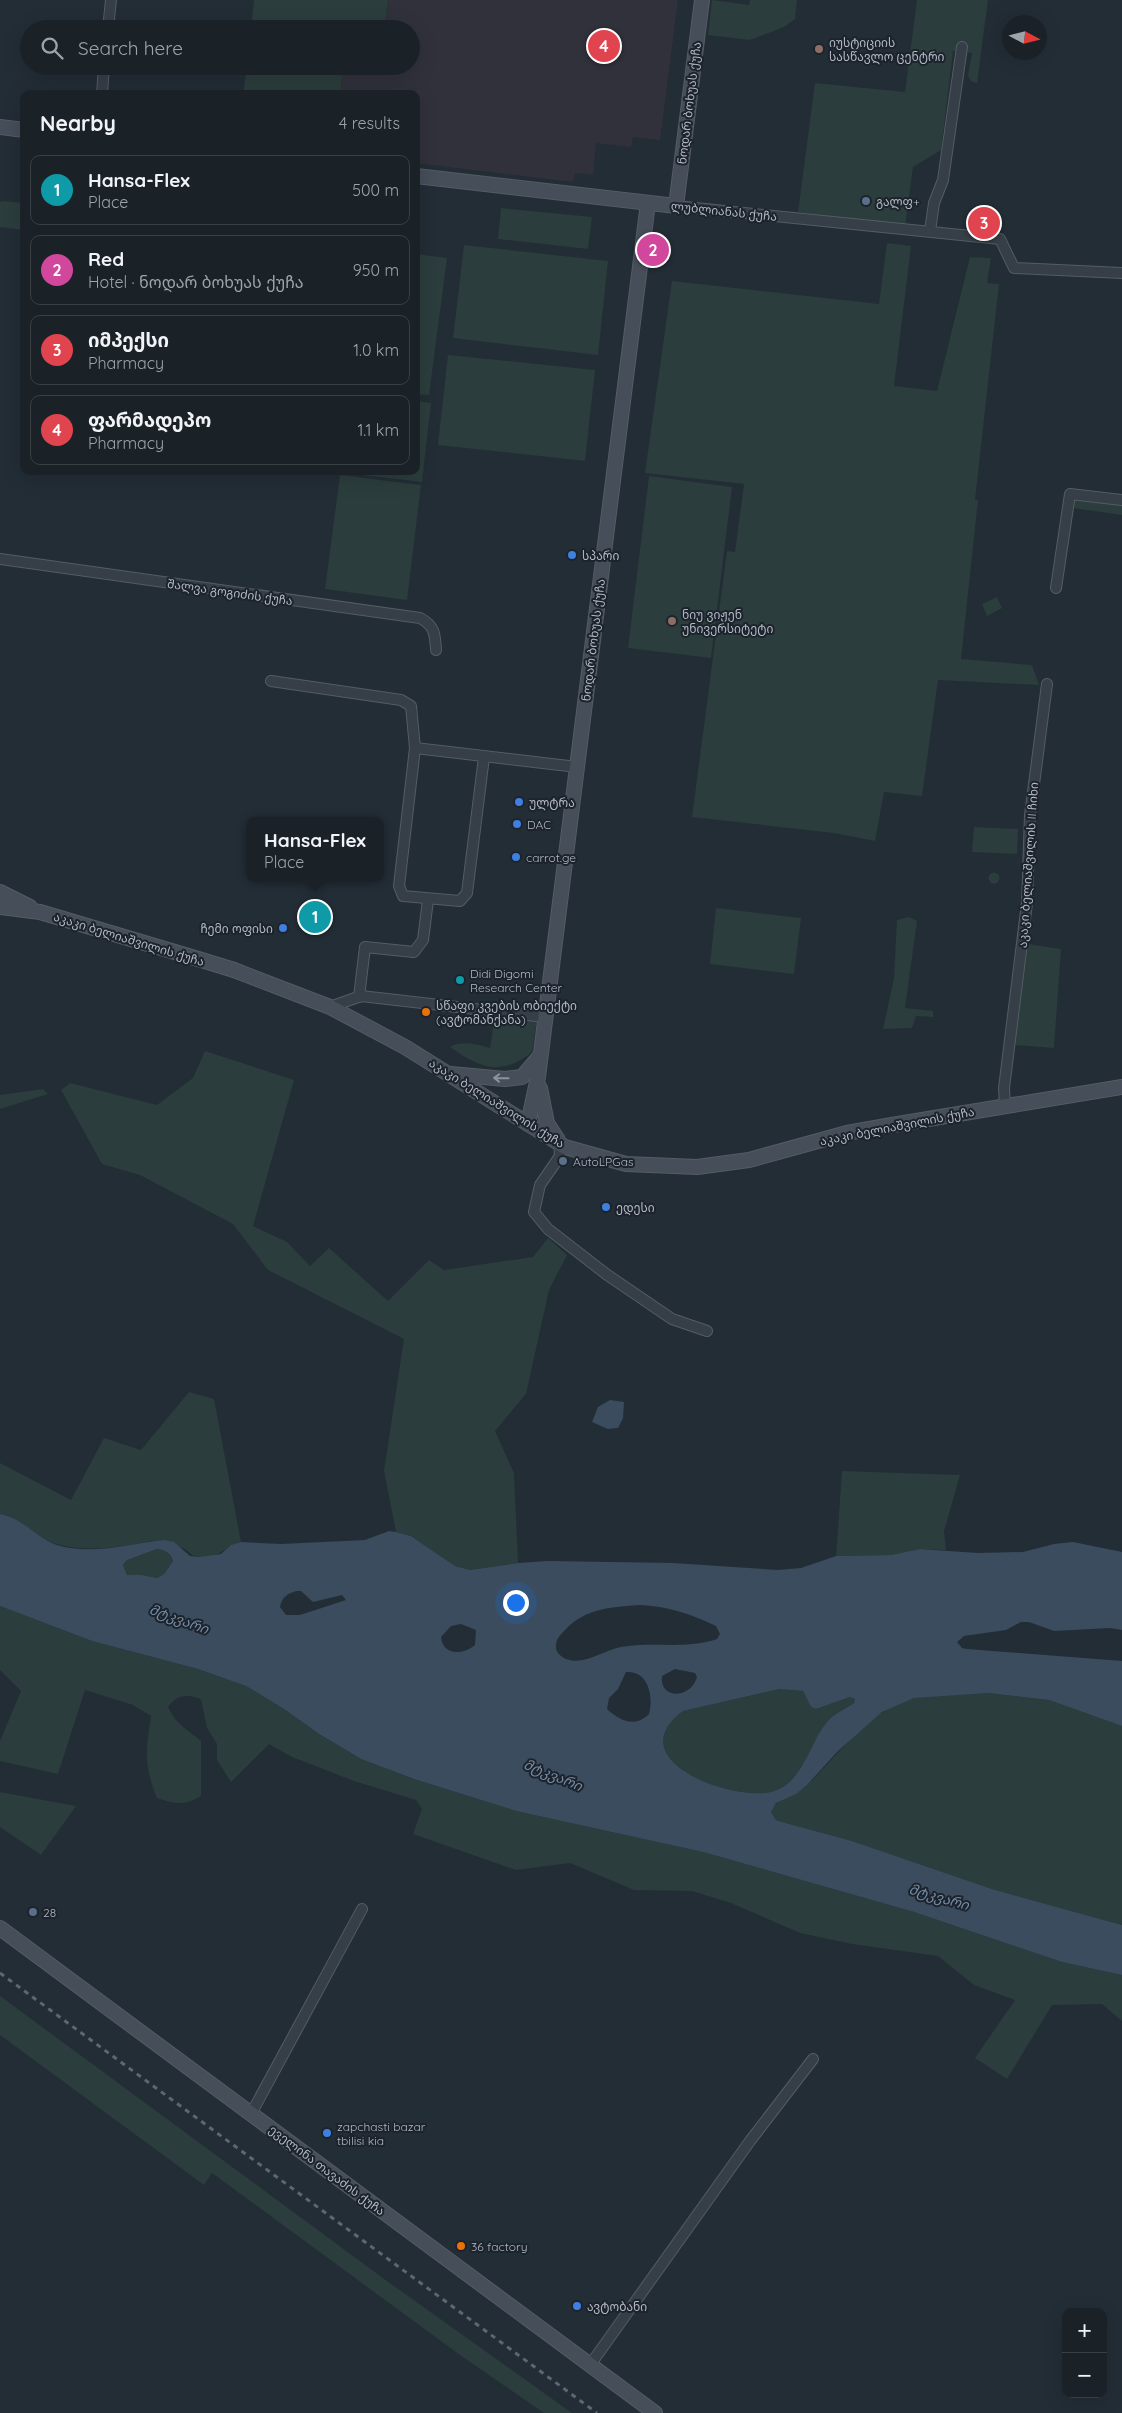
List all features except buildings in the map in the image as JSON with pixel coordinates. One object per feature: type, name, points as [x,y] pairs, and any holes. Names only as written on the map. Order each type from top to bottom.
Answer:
[{"type":"main road","name":"ნოდარ ბოხუას ქუჩა","points":[[676,206],[702,0]]},
{"type":"main road","points":[[0,130],[20,130]]},
{"type":"main road","name":"ლუბლიანას ქუჩა","points":[[420,176],[676,206]]},
{"type":"main road","name":"ნოდარ ბოხუას ქუჩა","points":[[538,1077],[648,203]]},
{"type":"main road","name":"აკაკი ბელიაშვილის ქუჩა","points":[[0,892],[40,912]]},
{"type":"main road","name":"აკაკი ბელიაშვილის ქუჩა","points":[[0,907],[40,912],[234,970],[330,1007],[405,1047],[565,1147],[626,1164],[697,1167],[749,1160],[847,1133],[1122,1087]]},
{"type":"main road","points":[[448,1074],[505,1079],[522,1077],[540,1056]]},
{"type":"main road","points":[[528,1124],[538,1077]]},
{"type":"main road","points":[[538,1077],[547,1123],[559,1142]]},
{"type":"main road","name":"ეველინა თავაძის ქუჩა","points":[[0,1928],[655,2413]]},
{"type":"street","points":[[109,20],[112,0]]},
{"type":"street","points":[[930,231],[934,203],[942,180],[962,47]]},
{"type":"street","points":[[102,90],[103,75]]},
{"type":"street","name":"ლუბლიანას ქუჩა","points":[[676,206],[1000,239],[1014,268],[1122,273]]},
{"type":"street","points":[[1056,588],[1070,494],[1122,500]]},
{"type":"street","name":"შალვა გოგიძის ქუჩა","points":[[0,559],[420,618],[429,623],[435,631],[436,650]]},
{"type":"street","points":[[271,681],[401,700],[411,706],[415,748],[399,890],[403,896],[428,900],[460,901],[467,893],[484,757]]},
{"type":"street","name":"აკაკი ბელიაშვილის II ჩიხი","points":[[1005,1106],[1004,1086],[1027,903],[1030,815],[1047,684]]},
{"type":"street","points":[[415,748],[577,766]]},
{"type":"street","points":[[359,996],[365,948],[414,952],[423,940],[428,900]]},
{"type":"street","points":[[330,1007],[359,996],[545,1017]]},
{"type":"street","points":[[559,1142],[560,1156],[540,1185],[534,1212],[548,1229],[606,1274],[672,1319],[706,1331]]},
{"type":"street","points":[[251,2114],[362,1909]]},
{"type":"street","points":[[590,2365],[750,2140],[813,2059]]},
{"type":"shaded area","points":[[254,0],[388,0],[385,20],[252,20]]},
{"type":"shaded area","points":[[388,0],[678,0],[660,140],[633,137],[631,147],[596,143],[593,175],[575,173],[573,182],[420,163],[420,90],[340,90],[342,75],[420,75],[420,20],[385,20]]},
{"type":"shaded area","points":[[712,0],[749,5],[750,0],[797,0],[795,19],[784,27],[750,40],[708,35]]},
{"type":"shaded area","points":[[917,0],[988,0],[977,83],[972,82],[968,76],[972,53],[953,51],[941,150],[913,167],[905,227],[798,212],[815,83],[905,92]]},
{"type":"shaded area","points":[[246,75],[342,75],[340,90],[244,90]]},
{"type":"shaded area","points":[[0,202],[20,203],[20,230],[0,227]]},
{"type":"shaded area","points":[[501,208],[592,217],[588,249],[498,239]]},
{"type":"shaded area","points":[[887,243],[911,246],[894,386],[937,391],[970,257],[991,258],[987,283],[999,284],[975,500],[978,500],[961,659],[1032,665],[1039,685],[938,680],[922,796],[884,792],[875,841],[834,833],[692,817],[727,551],[735,552],[744,484],[645,473],[672,281],[879,304]]},
{"type":"shaded area","points":[[464,245],[608,261],[598,355],[453,338]]},
{"type":"shaded area","points":[[420,255],[447,258],[429,395],[420,394]]},
{"type":"shaded area","points":[[448,355],[595,370],[585,461],[438,445]]},
{"type":"shaded area","points":[[420,402],[431,403],[422,482],[362,475],[420,475]]},
{"type":"shaded area","points":[[340,475],[421,485],[407,600],[325,589]]},
{"type":"shaded area","points":[[649,476],[732,487],[711,658],[628,648]]},
{"type":"shaded area","points":[[1074,499],[1122,505],[1122,515],[1073,508]]},
{"type":"shaded area","points":[[997,597],[1002,608],[987,616],[982,604]]},
{"type":"shaded area","points":[[974,827],[1018,829],[1017,854],[972,852]]},
{"type":"shaded area","points":[[994,872],[1000,878],[994,884],[988,878]]},
{"type":"shaded area","points":[[716,908],[801,918],[794,974],[710,964]]},
{"type":"shaded area","points":[[909,917],[917,921],[905,1008],[933,1011],[933,1017],[916,1016],[912,1028],[883,1029],[894,978],[897,920]]},
{"type":"shaded area","points":[[1028,944],[1061,949],[1054,1048],[1015,1045]]},
{"type":"shaded area","points":[[495,1016],[537,1020],[532,1052],[510,1065],[491,1067],[471,1060],[450,1047],[464,1043],[490,1048]]},
{"type":"shaded area","points":[[205,1051],[294,1080],[253,1226],[287,1242],[310,1266],[329,1248],[388,1301],[429,1260],[444,1270],[533,1257],[548,1238],[567,1255],[549,1290],[526,1394],[495,1431],[514,1473],[518,1563],[470,1570],[455,1566],[411,1536],[396,1532],[384,1471],[404,1339],[268,1270],[233,1224],[140,1175],[102,1164],[61,1090],[70,1083],[157,1105],[193,1078]]},
{"type":"shaded area","points":[[43,1089],[48,1094],[0,1109],[0,1095]]},
{"type":"shaded area","points":[[189,1392],[214,1399],[241,1542],[215,1555],[204,1557],[192,1555],[174,1545],[157,1541],[105,1548],[69,1547],[52,1542],[15,1519],[0,1514],[0,1463],[71,1500],[104,1438],[141,1450]]},
{"type":"shaded area","points":[[842,1471],[960,1475],[944,1531],[946,1550],[920,1549],[891,1555],[836,1556]]},
{"type":"shaded area","points":[[157,1549],[167,1552],[173,1561],[164,1574],[157,1578],[127,1575],[123,1565],[127,1560]]},
{"type":"shaded area","points":[[0,1606],[92,1641],[198,1669],[246,1686],[361,1759],[414,1779],[516,1811],[703,1852],[914,1912],[1062,1962],[1122,1975],[1122,2021],[1102,2004],[1052,2005],[1007,2079],[975,2058],[1015,2000],[974,1985],[938,1956],[852,1944],[800,1933],[731,1903],[692,1891],[634,1890],[570,1863],[516,1870],[413,1834],[422,1809],[416,1800],[354,1781],[292,1757],[269,1744],[231,1782],[217,1760],[217,1744],[207,1728],[201,1699],[196,1697],[179,1697],[168,1707],[179,1723],[201,1741],[201,1796],[185,1803],[174,1803],[157,1798],[149,1776],[147,1757],[151,1716],[133,1705],[85,1690],[58,1774],[0,1761],[0,1741],[21,1691],[0,1670]]},
{"type":"shaded area","points":[[779,1689],[803,1691],[811,1707],[816,1709],[850,1697],[855,1699],[854,1703],[836,1713],[827,1722],[798,1772],[782,1788],[771,1792],[753,1793],[731,1790],[708,1783],[688,1773],[672,1761],[664,1746],[666,1729],[683,1711]]},
{"type":"shaded area","points":[[988,1693],[1049,1700],[1122,1726],[1122,1925],[992,1889],[852,1841],[782,1822],[776,1820],[771,1812],[773,1807],[781,1800],[807,1785],[856,1734],[884,1711],[899,1703],[924,1696]]},
{"type":"shaded area","points":[[0,1792],[76,1806],[41,1855],[0,1827]]},
{"type":"shaded area","points":[[0,1996],[387,2281],[572,2413],[544,2413],[460,2355],[212,2173],[204,2185],[0,2035]]},
{"type":"water","points":[[610,1400],[624,1402],[623,1418],[618,1428],[608,1429],[592,1422],[598,1407]]},
{"type":"water","name":"მტკვარი","points":[[0,1514],[15,1519],[50,1542],[70,1548],[111,1548],[165,1540],[174,1542],[190,1556],[199,1557],[221,1554],[231,1545],[241,1542],[281,1544],[365,1540],[389,1531],[411,1536],[455,1566],[470,1570],[548,1561],[673,1563],[778,1570],[801,1568],[836,1556],[891,1555],[920,1549],[978,1553],[1023,1552],[1054,1544],[1073,1542],[1122,1552],[1122,1630],[1110,1628],[1054,1631],[1029,1622],[1021,1622],[1006,1630],[964,1636],[957,1642],[962,1648],[967,1649],[1122,1661],[1122,1726],[1049,1700],[988,1693],[914,1698],[882,1712],[838,1751],[807,1785],[796,1794],[776,1803],[771,1812],[776,1820],[782,1822],[852,1841],[992,1889],[1122,1925],[1122,1975],[1062,1962],[914,1912],[703,1852],[516,1811],[414,1779],[361,1759],[246,1686],[198,1669],[92,1641],[0,1606]],"holes":[[[157,1549],[167,1552],[173,1561],[164,1574],[157,1578],[127,1575],[123,1565],[127,1560]],[[301,1591],[313,1602],[342,1595],[346,1600],[300,1615],[286,1615],[280,1607],[285,1596]],[[640,1605],[679,1611],[716,1626],[720,1634],[717,1639],[705,1642],[681,1645],[633,1645],[614,1649],[587,1659],[573,1661],[562,1657],[556,1650],[559,1637],[574,1622],[591,1613]],[[461,1624],[476,1630],[475,1645],[465,1651],[449,1651],[445,1648],[441,1637],[451,1626]],[[675,1669],[695,1673],[697,1677],[689,1690],[682,1693],[670,1693],[662,1684],[662,1676]],[[626,1672],[634,1672],[640,1675],[648,1686],[651,1700],[649,1714],[638,1721],[622,1720],[607,1709],[609,1698],[618,1689]],[[779,1689],[803,1691],[811,1707],[816,1709],[850,1697],[855,1699],[854,1703],[827,1722],[791,1781],[782,1788],[771,1792],[753,1793],[731,1790],[708,1783],[688,1773],[672,1761],[664,1746],[666,1729],[683,1711]]]},
{"type":"railway","points":[[0,1973],[597,2413]]},
{"type":"place","name":"ფარმადეპო","points":[[604,46]]},
{"type":"place","name":"იუსტიციის სასწავლო ცენტრი","points":[[819,49]]},
{"type":"place","name":"გალფ+","points":[[866,201]]},
{"type":"place","name":"იმპექსი","points":[[984,223]]},
{"type":"place","name":"Red","points":[[653,250]]},
{"type":"place","name":"სპარი","points":[[572,555]]},
{"type":"place","name":"ნიუ ვიჟენ უნივერსიტეტი","points":[[672,621]]},
{"type":"place","name":"ულტრა","points":[[519,802]]},
{"type":"place","name":"DAC","points":[[517,824]]},
{"type":"place","name":"carrot.ge","points":[[516,857]]},
{"type":"place","name":"Hansa-Flex","points":[[315,917]]},
{"type":"place","name":"ჩემი ოფისი","points":[[283,928]]},
{"type":"place","name":"Didi Digomi Research Center","points":[[460,980]]},
{"type":"place","name":"სწაფი კვების ობიექტი (ავტომანქანა)","points":[[426,1012]]},
{"type":"place","name":"AutoLPGas","points":[[563,1161]]},
{"type":"place","name":"ედესი","points":[[606,1207]]},
{"type":"place","name":"28","points":[[33,1912]]},
{"type":"place","name":"zapchasti bazar tbilisi kia","points":[[327,2133]]},
{"type":"place","name":"36 factory","points":[[461,2246]]},
{"type":"place","name":"ავტობანი","points":[[577,2306]]}]
